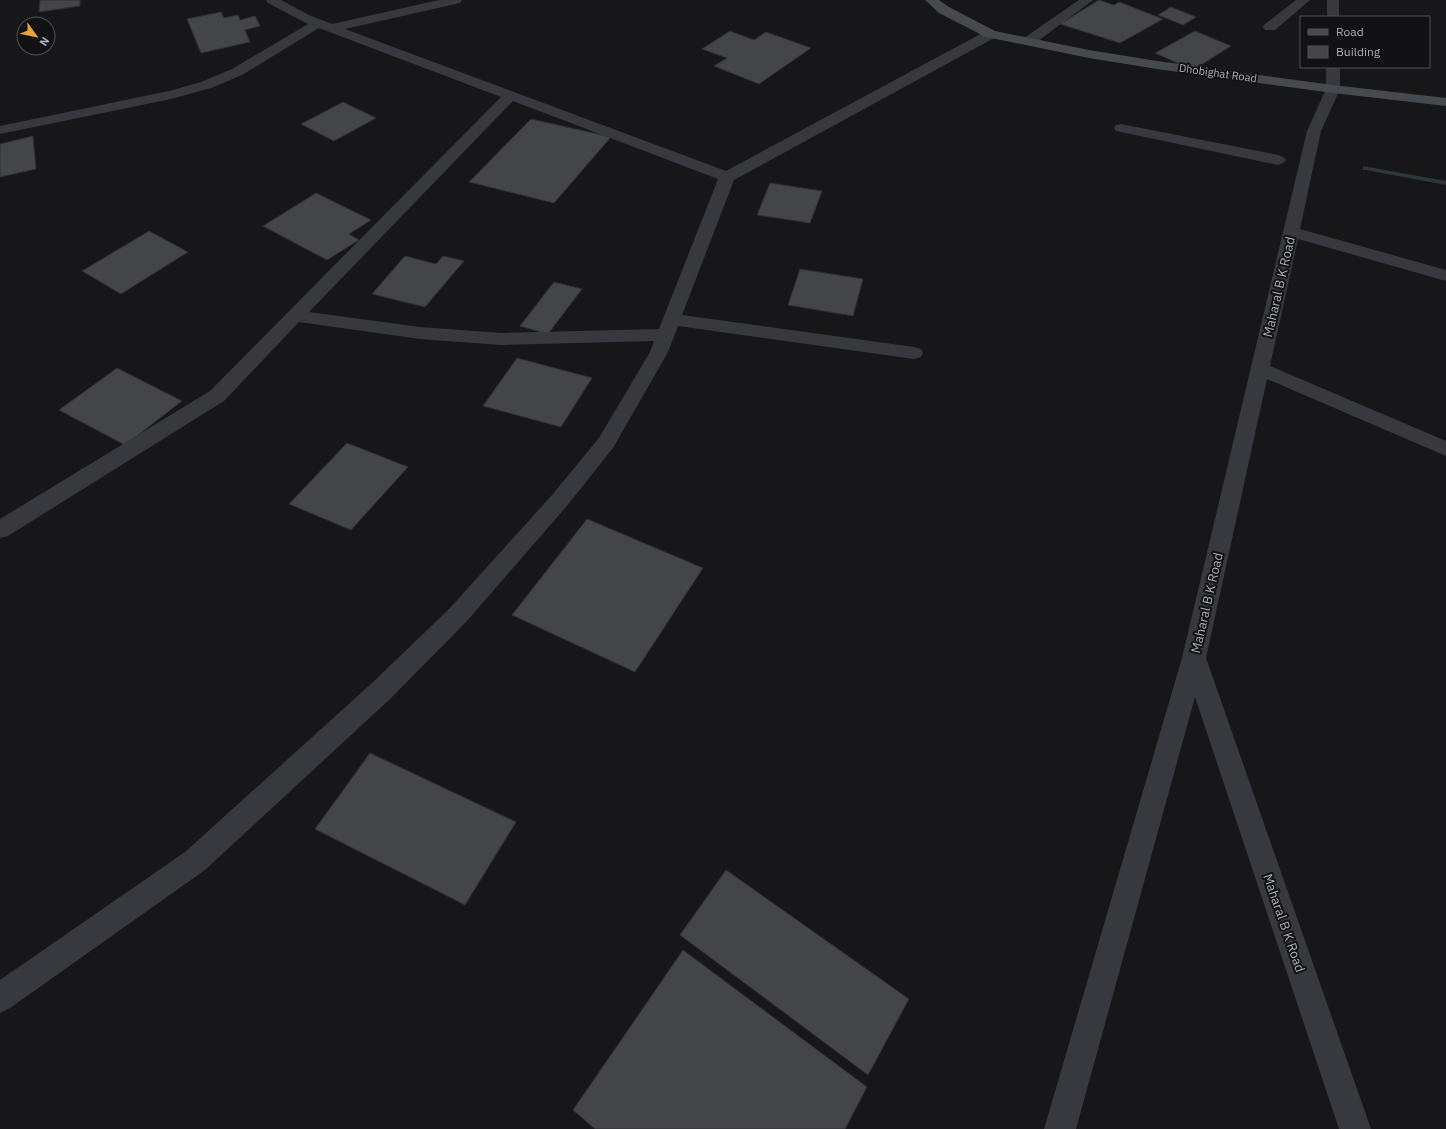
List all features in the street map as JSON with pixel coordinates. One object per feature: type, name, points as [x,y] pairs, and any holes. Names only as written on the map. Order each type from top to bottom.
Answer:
[{"type":"street","points":[[272,0],[304,18],[727,177]]},
{"type":"street","points":[[333,28],[456,0]]},
{"type":"street","name":"Dhobighat Road","points":[[931,0],[944,10],[991,34],[1090,54],[1157,65],[1333,89],[1446,102]]},
{"type":"street","points":[[1029,41],[1086,0]]},
{"type":"street","points":[[1270,27],[1304,0]]},
{"type":"street","points":[[1333,0],[1333,16]]},
{"type":"street","points":[[0,130],[171,95],[206,85],[237,72],[318,23]]},
{"type":"street","points":[[0,998],[195,861],[380,692],[458,615],[559,500],[606,443],[659,352],[727,177],[991,34]]},
{"type":"street","points":[[1333,68],[1333,89]]},
{"type":"street","name":"Maharal B K Road","points":[[1333,89],[1314,131],[1194,658],[1355,1129]]},
{"type":"street","points":[[0,530],[217,396],[511,96]]},
{"type":"street","points":[[1121,128],[1278,160]]},
{"type":"street","points":[[1291,232],[1446,276]]},
{"type":"street","points":[[296,316],[420,333],[501,339],[669,327],[914,353]]},
{"type":"street","points":[[1260,369],[1446,449]]},
{"type":"street","points":[[1060,1129],[1194,658]]},
{"type":"building","points":[[40,0],[80,0],[80,6],[39,12]]},
{"type":"building","points":[[1099,0],[1114,5],[1119,2],[1163,19],[1120,43],[1060,24]]},
{"type":"building","points":[[1171,7],[1196,17],[1183,25],[1158,15]]},
{"type":"building","points":[[221,12],[224,18],[238,15],[240,20],[255,16],[260,26],[245,30],[250,42],[201,53],[187,19]]},
{"type":"building","points":[[730,31],[754,40],[766,32],[811,48],[759,84],[714,66],[727,58],[702,49]]},
{"type":"building","points":[[1195,31],[1231,46],[1193,70],[1155,53]]},
{"type":"building","points":[[343,102],[376,118],[334,141],[301,124]]},
{"type":"building","points":[[531,119],[611,137],[554,203],[469,182]]},
{"type":"building","points":[[33,136],[36,169],[0,177],[0,144]]},
{"type":"building","points":[[770,183],[822,191],[810,223],[757,215]]},
{"type":"building","points":[[316,193],[371,220],[349,234],[359,240],[327,260],[263,226]]},
{"type":"building","points":[[149,231],[188,252],[121,294],[82,271]]},
{"type":"building","points":[[405,256],[436,264],[443,256],[464,261],[425,307],[372,294]]},
{"type":"building","points":[[800,269],[863,279],[853,316],[788,305]]},
{"type":"building","points":[[554,282],[582,289],[548,334],[520,326]]},
{"type":"building","points":[[517,358],[592,378],[561,427],[483,406]]},
{"type":"building","points":[[117,368],[182,401],[125,445],[59,410]]},
{"type":"building","points":[[347,443],[408,467],[351,530],[289,504]]},
{"type":"building","points":[[587,519],[703,568],[635,672],[512,615]]},
{"type":"building","points":[[370,753],[516,822],[465,905],[315,829]]},
{"type":"building","points":[[726,870],[909,999],[868,1075],[680,935]]},
{"type":"building","points":[[683,950],[867,1087],[845,1129],[595,1129],[573,1110]]},
{"type":"waterway","points":[[1366,168],[1446,183]]}]
